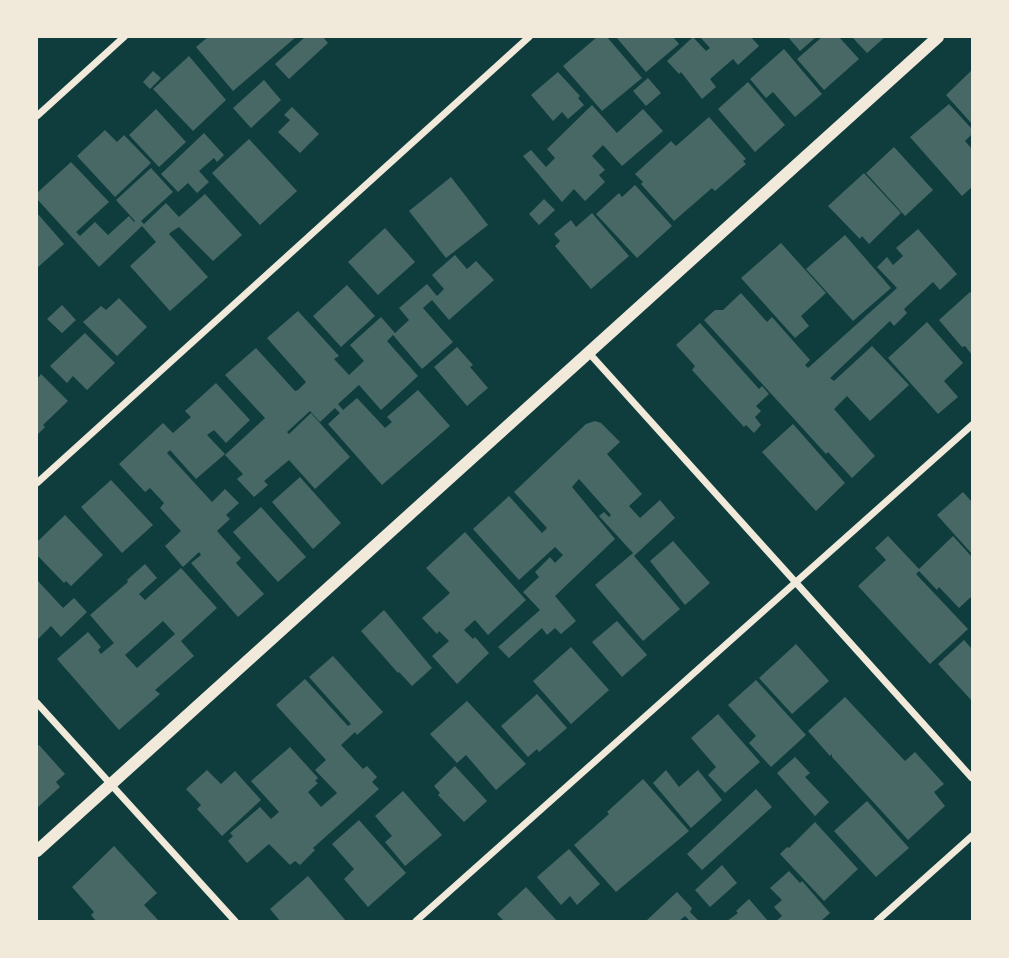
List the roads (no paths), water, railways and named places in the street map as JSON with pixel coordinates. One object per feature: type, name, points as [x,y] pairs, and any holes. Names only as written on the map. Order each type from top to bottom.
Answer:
[{"type":"street","points":[[37,116],[124,37]]},
{"type":"street","points":[[37,483],[529,37]]},
{"type":"street","points":[[37,851],[938,37]]},
{"type":"street","points":[[589,353],[972,778]]},
{"type":"street","points":[[416,921],[972,425]]},
{"type":"street","points":[[37,703],[235,921]]},
{"type":"street","points":[[877,921],[972,836]]}]
